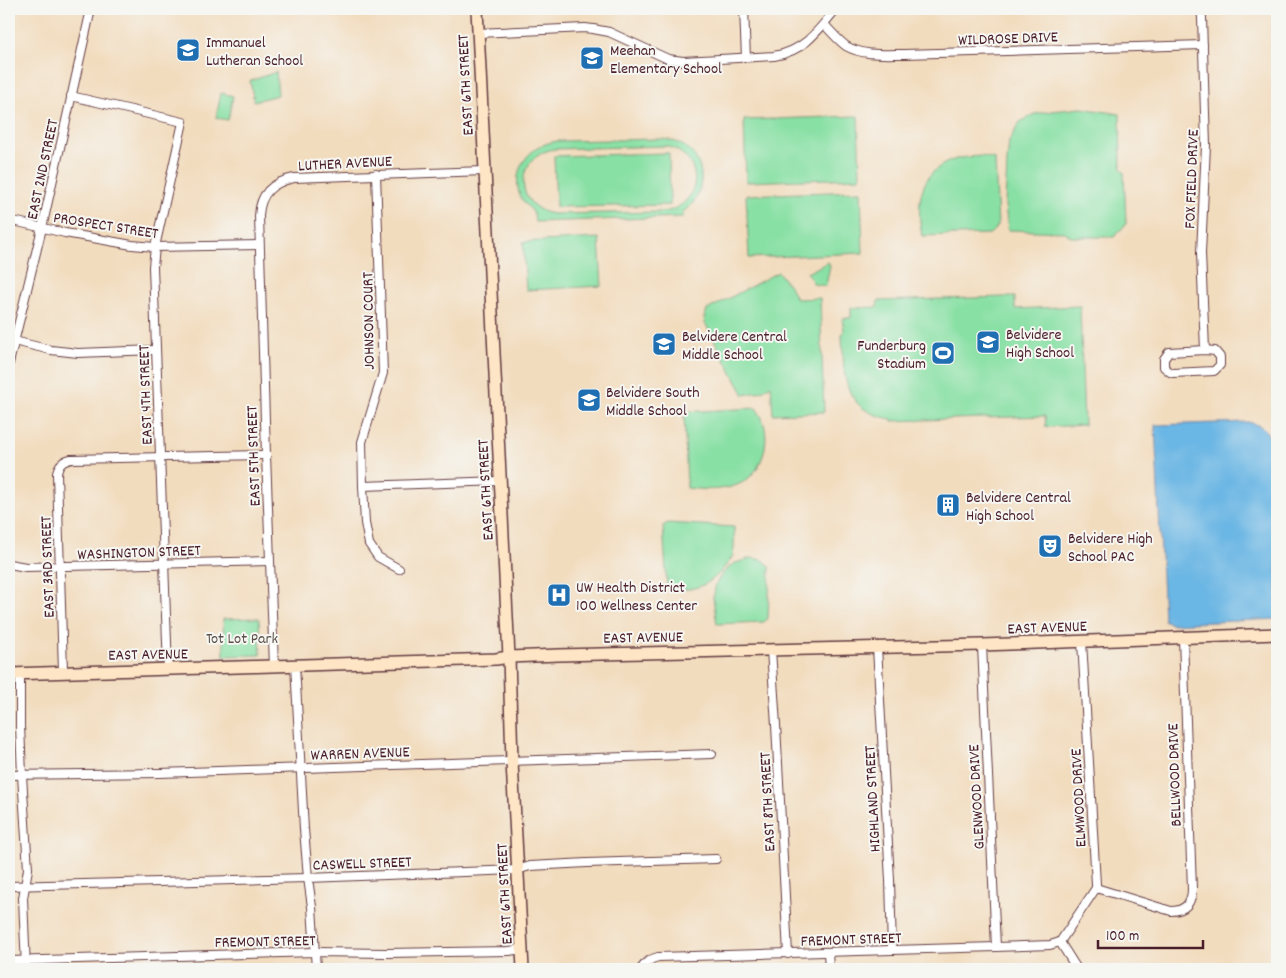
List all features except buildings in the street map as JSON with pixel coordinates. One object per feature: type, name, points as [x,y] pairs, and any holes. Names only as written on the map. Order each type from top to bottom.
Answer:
[{"type":"street","name":"EAST 2ND STREET","points":[[9,363],[42,228],[91,9]]},
{"type":"street","name":"EAST 6TH STREET","points":[[477,9],[523,969]]},
{"type":"street","points":[[744,9],[746,58]]},
{"type":"street","points":[[478,34],[585,28],[609,32],[668,59],[746,58],[774,56],[794,51],[804,44],[836,9]]},
{"type":"street","name":"FOX FIELD DRIVE","points":[[1201,9],[1206,145],[1201,252],[1205,350]]},
{"type":"street","name":"WILDROSE DRIVE","points":[[824,24],[846,46],[872,54],[1203,45]]},
{"type":"street","name":"EAST 4TH STREET","points":[[71,96],[183,122],[155,247],[153,267],[168,669]]},
{"type":"street","name":"LUTHER AVENUE","points":[[259,245],[259,210],[266,193],[281,181],[294,178],[484,171]]},
{"type":"street","name":"JOHNSON COURT","points":[[376,174],[383,373],[362,442],[365,523],[369,544],[378,557],[399,569]]},
{"type":"street","name":"PROSPECT STREET","points":[[9,220],[132,245],[155,247],[259,245]]},
{"type":"street","name":"EAST 5TH STREET","points":[[259,245],[274,666]]},
{"type":"street","points":[[14,340],[52,350],[78,353],[155,350]]},
{"type":"street","points":[[1205,350],[1215,351],[1220,357],[1220,365],[1214,371],[1170,372],[1164,367],[1164,359],[1169,352],[1205,350]]},
{"type":"street","points":[[160,458],[266,455]]},
{"type":"street","name":"EAST 3RD STREET","points":[[63,671],[58,468],[61,464],[71,459],[160,458]]},
{"type":"street","points":[[363,486],[500,482]]},
{"type":"street","name":"WASHINGTON STREET","points":[[9,564],[26,567],[60,567],[270,561]]},
{"type":"street","name":"EAST AVENUE","points":[[14,673],[509,657],[982,645],[1277,634]]},
{"type":"street","name":"BELLWOOD DRIVE","points":[[1096,888],[1171,910],[1184,908],[1190,901],[1192,889],[1183,638]]},
{"type":"street","name":"ELMWOOD DRIVE","points":[[1082,641],[1096,888]]},
{"type":"street","name":"GLENWOOD DRIVE","points":[[982,645],[996,948]]},
{"type":"street","name":"HIGHLAND STREET","points":[[877,647],[892,950]]},
{"type":"street","name":"EAST 8TH STREET","points":[[771,650],[788,954]]},
{"type":"street","points":[[296,665],[304,829],[316,969]]},
{"type":"street","points":[[14,673],[20,725],[28,869],[23,898],[26,969]]},
{"type":"street","name":"WARREN AVENUE","points":[[9,775],[160,773],[712,754]]},
{"type":"street","name":"CASWELL STREET","points":[[9,886],[308,878],[517,870],[530,866],[587,863],[716,859]]},
{"type":"street","points":[[1077,969],[1060,942],[1096,888]]},
{"type":"street","name":"FREMONT STREET","points":[[643,967],[651,959],[658,957],[996,948],[1050,945],[1060,942]]},
{"type":"street","name":"FREMONT STREET","points":[[9,961],[315,952],[395,953],[522,949]]},
{"type":"street","points":[[828,952],[829,969]]},
{"type":"green space","points":[[276,72],[278,95],[254,101],[250,81]]},
{"type":"green space","points":[[221,93],[233,96],[228,120],[216,118]]},
{"type":"green space","points":[[1081,108],[1120,114],[1121,169],[1124,172],[1126,224],[1114,237],[1071,237],[1065,232],[1008,230],[1005,205],[1009,141],[1020,122],[1035,114]]},
{"type":"green space","points":[[858,116],[860,178],[746,182],[744,120]]},
{"type":"green space","points":[[661,139],[672,141],[690,150],[696,158],[700,167],[700,187],[695,200],[683,212],[683,217],[535,222],[533,212],[520,196],[518,176],[525,159],[531,152],[548,143],[558,141]],"holes":[[[666,146],[679,152],[688,160],[695,180],[687,200],[677,207],[664,212],[553,214],[540,210],[531,202],[525,192],[526,171],[531,162],[541,154],[554,149]]]},
{"type":"green space","points":[[669,153],[670,205],[556,207],[554,156]]},
{"type":"green space","points":[[981,156],[995,159],[998,226],[990,234],[922,236],[920,225],[921,194],[929,176],[936,169],[950,161]]},
{"type":"green space","points":[[861,191],[863,253],[749,258],[746,195]]},
{"type":"green space","points":[[599,238],[602,286],[526,290],[523,242]]},
{"type":"green space","points":[[828,262],[830,265],[826,286],[814,284],[807,273]]},
{"type":"green space","points":[[778,272],[791,288],[796,299],[820,298],[824,412],[773,414],[771,385],[762,391],[744,395],[705,323],[704,318],[707,310]]},
{"type":"green space","name":"Funderburg Stadium","points":[[1015,297],[1015,309],[1080,306],[1084,425],[1046,427],[1045,416],[892,421],[892,419],[876,415],[863,408],[855,400],[849,390],[846,378],[842,336],[844,330],[842,318],[851,318],[851,308],[877,307],[878,301]]},
{"type":"green space","points":[[756,408],[762,418],[766,437],[763,457],[753,474],[737,485],[725,488],[706,490],[687,488],[684,412]]},
{"type":"green space","points":[[668,523],[734,527],[732,557],[718,575],[705,584],[691,589],[667,587],[663,526]]},
{"type":"green space","points":[[751,558],[763,560],[770,566],[768,618],[764,622],[717,624],[713,598],[716,584],[722,574],[733,564]]},
{"type":"green space","name":"Tot Lot Park","points":[[259,618],[261,655],[224,656],[223,619]]},
{"type":"water","points":[[1248,422],[1265,430],[1272,449],[1277,541],[1277,619],[1171,624],[1164,620],[1155,425]]},
{"type":"place","name":"Immanuel Lutheran School","points":[[188,50]]},
{"type":"place","name":"Meehan Elementary School","points":[[592,58]]},
{"type":"place","name":"Belvidere High School","points":[[988,342]]},
{"type":"place","name":"Belvidere Central Middle School","points":[[664,344]]},
{"type":"place","name":"Funderburg Stadium","points":[[943,353]]},
{"type":"place","name":"Belvidere South Middle School","points":[[589,400]]},
{"type":"place","name":"Belvidere Central High School","points":[[948,505]]},
{"type":"place","name":"Belvidere High School PAC","points":[[1050,546]]},
{"type":"place","name":"UW Health District 100 Wellness Center","points":[[559,595]]}]
